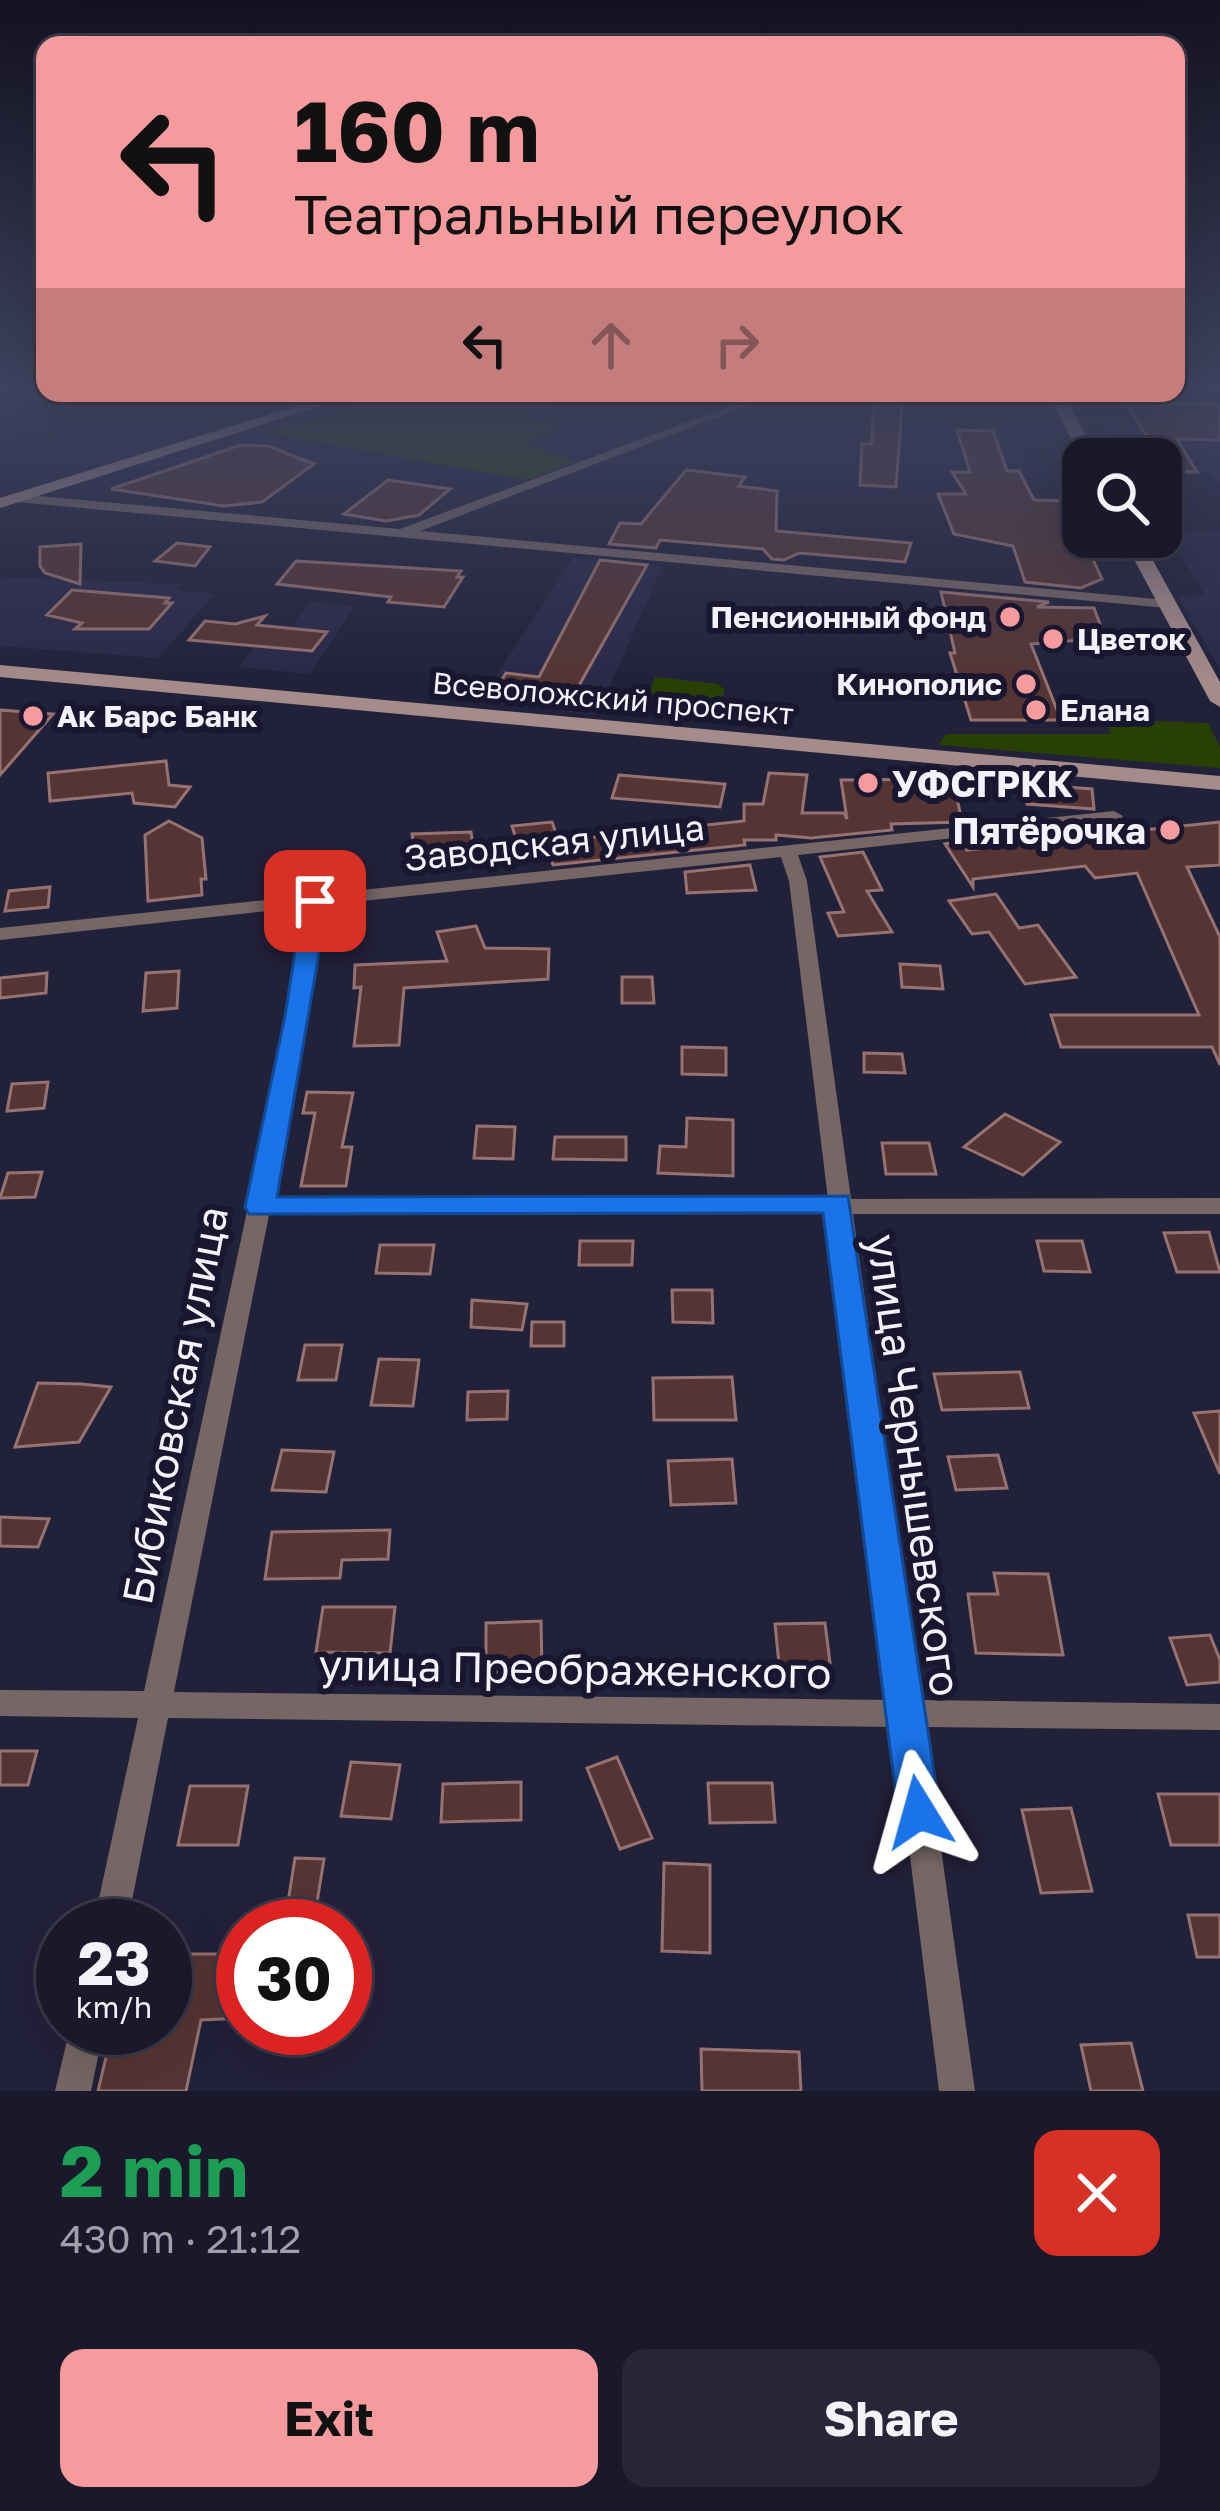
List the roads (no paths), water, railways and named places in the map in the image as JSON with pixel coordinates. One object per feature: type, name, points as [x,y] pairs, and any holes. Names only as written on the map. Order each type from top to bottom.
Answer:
[{"type":"street","points":[[9,500],[52,487]]},
{"type":"street","points":[[399,534],[526,487]]},
{"type":"street","points":[[9,500],[1167,604]]},
{"type":"street","points":[[1142,558],[1220,701]]},
{"type":"street","name":"Всеволожский проспект","points":[[0,671],[1220,783]]},
{"type":"street","name":"Заводская улица","points":[[0,934],[1114,816]]},
{"type":"street","name":"улица Чернышевского","points":[[788,851],[798,881],[957,2091]]},
{"type":"street","name":"Бибиковская улица","points":[[116,1899],[299,1016],[315,901]]},
{"type":"street","points":[[260,1207],[1220,1206]]},
{"type":"street","name":"улица Преображенского","points":[[0,1703],[1220,1717]]},
{"type":"street","points":[[73,2091],[81,2055]]},
{"type":"place","name":"Пенсионный фонд","points":[[1010,617]]},
{"type":"place","name":"Цветок","points":[[1053,639]]},
{"type":"place","name":"Кинополис","points":[[1026,684]]},
{"type":"place","name":"Елана","points":[[1036,710]]},
{"type":"place","name":"Ак Барс Банк","points":[[33,716]]},
{"type":"place","name":"УФСГРКК","points":[[868,783]]},
{"type":"place","name":"Пятёрочка","points":[[1170,830]]}]
